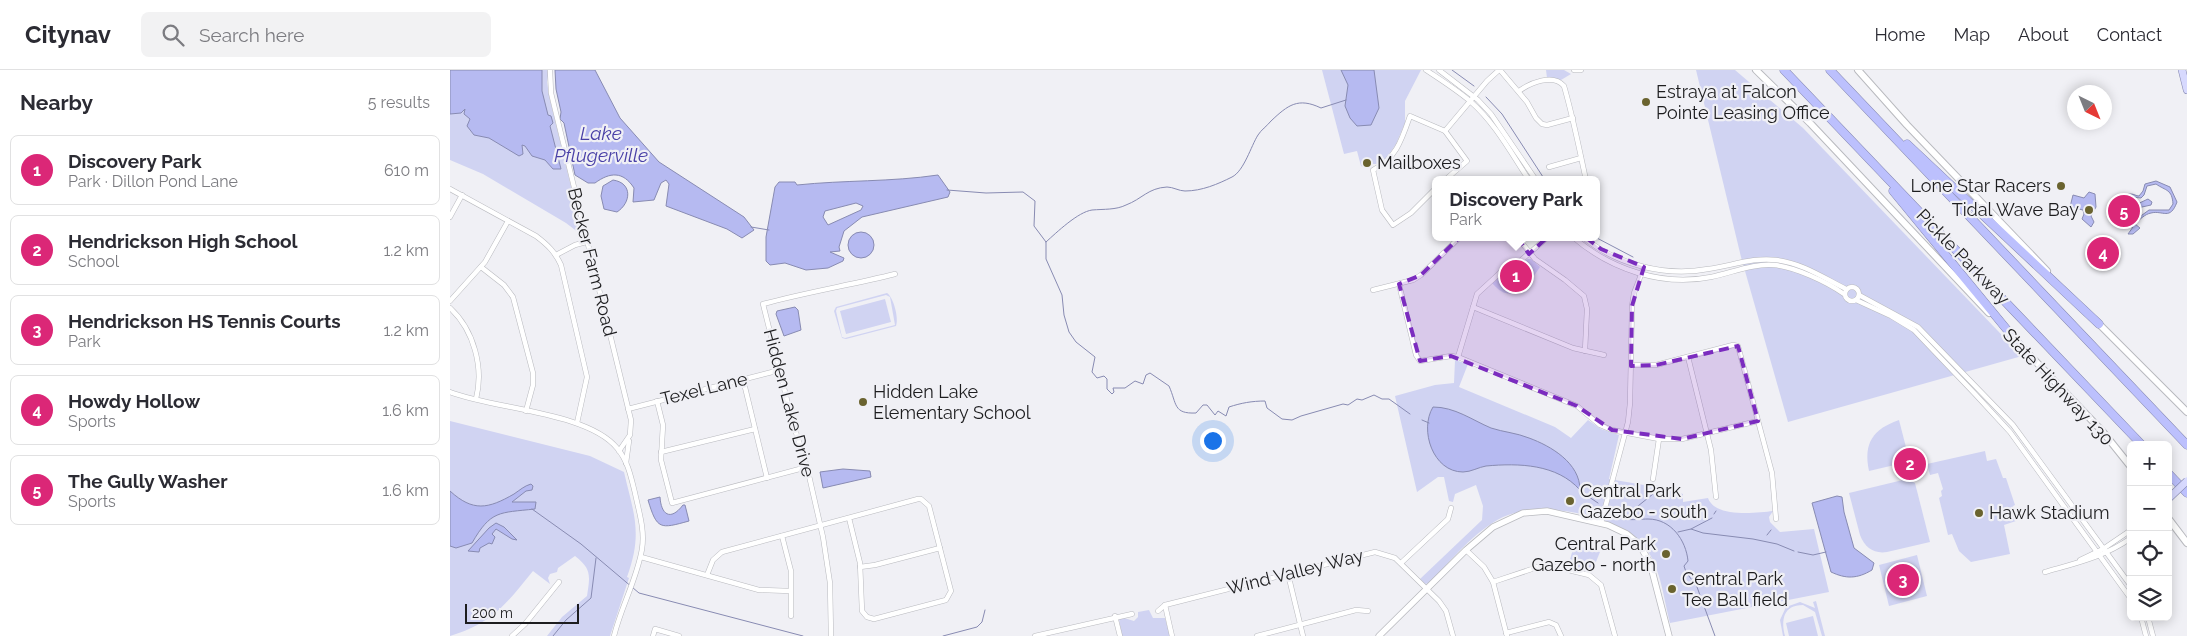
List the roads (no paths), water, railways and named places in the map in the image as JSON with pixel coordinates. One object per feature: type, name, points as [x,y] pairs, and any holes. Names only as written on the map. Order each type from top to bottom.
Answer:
[{"type":"highway","name":"Pickle Parkway","points":[[1784,70],[2138,441]]},
{"type":"highway","points":[[1831,71],[2099,324]]},
{"type":"highway","name":"Pickle Parkway","points":[[1831,71],[2187,445]]},
{"type":"highway","points":[[1851,140],[2022,348]]},
{"type":"highway","points":[[2172,477],[2187,493]]},
{"type":"main road","name":"State Highway 130","points":[[1756,70],[1810,124],[2102,432],[2127,462]]},
{"type":"main road","points":[[1858,70],[1907,126],[2187,412]]},
{"type":"main road","points":[[2182,70],[2187,90]]},
{"type":"main road","points":[[2172,496],[2187,482]]},
{"type":"main road","points":[[2172,523],[2187,543]]},
{"type":"street","name":"Becker Farm Road","points":[[550,70],[551,93],[631,420],[626,463]]},
{"type":"street","points":[[1426,70],[1470,101],[1499,134],[1525,176]]},
{"type":"street","points":[[1439,70],[1474,97],[1498,123],[1533,176]]},
{"type":"street","points":[[1445,131],[1470,101],[1500,70],[1519,91],[1542,124],[1547,125],[1573,118]]},
{"type":"street","points":[[1574,70],[1581,70]]},
{"type":"street","points":[[1519,91],[1534,83],[1555,80],[1564,86],[1585,176]]},
{"type":"street","points":[[1432,192],[1411,213],[1393,225],[1382,210],[1373,170],[1383,165],[1396,151],[1410,116],[1445,131],[1468,161],[1450,176]]},
{"type":"street","points":[[1549,167],[1581,158]]},
{"type":"street","points":[[450,189],[536,236],[548,245],[556,255],[564,276],[588,377],[577,423]]},
{"type":"street","points":[[450,217],[462,196]]},
{"type":"street","points":[[450,301],[481,267],[508,221]]},
{"type":"street","points":[[1373,290],[1413,280],[1421,275],[1456,241]]},
{"type":"street","points":[[1520,241],[1530,254],[1578,289],[1584,296],[1587,309],[1585,351]]},
{"type":"street","points":[[1458,357],[1477,294],[1488,282],[1530,254],[1544,241]]},
{"type":"street","points":[[1578,241],[1593,253],[1620,267],[1640,274],[1682,280],[1707,278],[1750,267],[1785,264]]},
{"type":"street","points":[[1588,241],[1601,249],[1644,267],[1676,272],[1698,271],[1737,262],[1774,260],[1809,270],[1845,292],[1846,298],[1850,301],[1858,298],[1918,327],[2013,425],[2127,581]]},
{"type":"street","points":[[556,255],[575,245],[586,242]]},
{"type":"street","points":[[481,267],[504,285],[516,303],[533,373],[526,412]]},
{"type":"street","points":[[1601,523],[1626,432],[1630,403],[1632,306],[1634,293],[1644,267]]},
{"type":"street","name":"Hidden Lake Drive","points":[[831,636],[828,568],[821,526],[807,468],[796,437],[764,304],[895,274]]},
{"type":"street","points":[[1399,284],[1416,355],[1420,361],[1451,356],[1458,357],[1577,406],[1600,425],[1660,439],[1682,439],[1758,421]]},
{"type":"street","points":[[1845,292],[1850,287],[1855,288],[1858,291],[1858,298]]},
{"type":"street","points":[[1858,298],[1914,330],[2004,425],[2127,594]]},
{"type":"street","points":[[1473,307],[1560,344],[1604,355]]},
{"type":"street","points":[[450,308],[463,322],[470,334],[479,374],[476,399]]},
{"type":"street","points":[[1631,365],[1656,365],[1738,346],[1772,473],[1776,519]]},
{"type":"street","points":[[1688,357],[1711,450],[1716,498]]},
{"type":"street","name":"Texel Lane","points":[[628,409],[780,370]]},
{"type":"street","points":[[743,380],[768,478]]},
{"type":"street","points":[[450,392],[577,423],[602,434],[619,451],[626,463],[642,521],[643,538],[641,557],[614,636]]},
{"type":"street","points":[[657,401],[663,426],[661,460],[672,503],[807,468]]},
{"type":"street","points":[[2004,425],[2013,425]]},
{"type":"street","points":[[661,452],[755,429]]},
{"type":"street","points":[[619,451],[630,435]]},
{"type":"street","points":[[1653,479],[1660,439]]},
{"type":"street","points":[[707,575],[713,560],[722,552],[821,526],[849,518],[921,499],[929,506],[951,591],[949,598],[874,619],[867,617],[862,611],[860,567],[849,518]]},
{"type":"street","points":[[1401,563],[1448,518],[1451,508]]},
{"type":"street","points":[[1379,636],[1493,526],[1523,513],[1556,512],[1601,523],[1627,534],[1639,544],[1646,555],[1654,578],[1669,636]]},
{"type":"street","points":[[2105,551],[2130,531]]},
{"type":"street","points":[[782,536],[789,559],[791,616]]},
{"type":"street","points":[[2045,572],[2074,564],[2127,540]]},
{"type":"street","points":[[860,567],[940,548]]},
{"type":"street","points":[[1466,550],[1484,567],[1493,582],[1507,634],[1549,622],[1556,625],[1561,636]]},
{"type":"street","name":"Wind Valley Way","points":[[1158,611],[1165,605],[1375,552],[1388,555],[1401,563],[1443,606],[1453,636]]},
{"type":"street","points":[[641,557],[759,590],[790,591]]},
{"type":"street","points":[[1493,582],[1541,566],[1556,566],[1589,574],[1601,585],[1615,636]]},
{"type":"street","points":[[1288,574],[1304,636]]},
{"type":"street","points":[[512,636],[525,624],[559,582]]},
{"type":"street","points":[[1165,605],[1172,636]]},
{"type":"street","points":[[1257,636],[1356,610],[1368,611]]},
{"type":"street","points":[[1035,636],[1115,616],[1132,614]]},
{"type":"street","points":[[1115,616],[1120,636]]},
{"type":"street","points":[[2142,621],[2146,636]]},
{"type":"street","points":[[2149,621],[2153,636]]},
{"type":"street","points":[[653,636],[655,629],[679,636]]},
{"type":"water","name":"Lake Pflugerville","points":[[450,70],[542,70],[542,91],[548,115],[551,116],[553,123],[550,126],[561,169],[553,169],[545,160],[532,156],[525,146],[522,145],[523,154],[519,156],[489,138],[474,135],[467,126],[470,119],[464,114],[465,109],[461,113],[450,114]]},
{"type":"water","name":"Lake Pflugerville","points":[[555,70],[595,70],[620,118],[659,162],[744,217],[754,230],[742,238],[727,229],[666,206],[669,184],[666,180],[661,183],[654,200],[633,202],[634,188],[630,182],[621,176],[611,175],[595,183],[588,183],[575,175],[564,123],[560,119],[561,112],[556,89]]},
{"type":"water","points":[[1341,70],[1374,70],[1379,108],[1371,125],[1357,126],[1350,118],[1345,106],[1348,85]]},
{"type":"water","points":[[938,175],[950,192],[948,197],[862,217],[844,231],[839,247],[840,251],[830,252],[844,258],[843,261],[828,268],[806,270],[785,263],[770,265],[766,261],[766,237],[775,187],[779,182],[795,182],[797,185]],"holes":[[[856,203],[863,206],[861,210],[828,225],[823,217],[825,211]]]},
{"type":"water","points":[[613,180],[624,185],[628,194],[625,204],[617,212],[604,209],[601,196],[603,186]]},
{"type":"water","points":[[2156,181],[2170,187],[2177,202],[2169,213],[2155,212],[2144,216],[2135,224],[2140,228],[2133,234],[2128,234],[2133,227],[2124,227],[2115,220],[2110,213],[2110,209],[2123,196],[2131,194],[2139,196],[2145,184]],"holes":[[[2156,184],[2170,193],[2173,204],[2169,210],[2149,210],[2127,226],[2113,214],[2114,206],[2119,203],[2115,213],[2125,221],[2132,215],[2133,209],[2151,205],[2152,202],[2148,199],[2133,206],[2121,201],[2131,197],[2141,198],[2147,186]]]},
{"type":"water","name":"Tidal Wave Bay","points":[[2089,192],[2095,194],[2096,207],[2091,216],[2094,222],[2091,227],[2082,219],[2083,210],[2070,207],[2073,195],[2084,198]]},
{"type":"water","points":[[861,232],[870,236],[874,245],[870,254],[861,258],[852,254],[848,245],[852,236]]},
{"type":"water","points":[[2103,241],[2113,245],[2112,251],[2104,254],[2105,257],[2111,257],[2111,262],[2108,265],[2100,261],[2101,257],[2097,254],[2096,249]]},
{"type":"water","points":[[795,307],[798,310],[801,330],[784,336],[776,314],[777,311]]},
{"type":"water","points":[[1433,407],[1449,409],[1491,428],[1538,441],[1555,451],[1570,464],[1579,480],[1580,490],[1571,481],[1560,475],[1537,467],[1499,465],[1463,472],[1453,470],[1444,465],[1437,457],[1428,438],[1429,416]]},
{"type":"water","points":[[843,469],[870,471],[871,477],[823,488],[820,472]]},
{"type":"water","points":[[531,484],[533,486],[532,490],[526,491],[512,502],[536,502],[535,509],[497,515],[485,524],[472,543],[456,548],[450,546],[450,491],[466,502],[481,506],[496,503]]},
{"type":"water","points":[[1837,496],[1842,497],[1854,548],[1874,563],[1872,570],[1861,575],[1847,577],[1831,572],[1812,503]]},
{"type":"water","points":[[660,497],[662,508],[667,514],[674,513],[685,505],[689,521],[666,526],[657,522],[648,500]]},
{"type":"water","points":[[496,523],[504,527],[517,540],[496,529],[492,534],[495,537],[492,544],[489,543],[480,548],[479,552],[468,551],[489,528]]},
{"type":"waterway","points":[[1452,70],[1474,86]]},
{"type":"waterway","points":[[1486,97],[1502,114],[1542,176]]},
{"type":"waterway","points":[[1046,242],[1080,214],[1092,210],[1122,207],[1155,189],[1169,187],[1191,191],[1210,187],[1227,180],[1240,169],[1261,131],[1288,107],[1294,104],[1306,103],[1321,108],[1346,100]]},
{"type":"waterway","points":[[947,190],[986,193],[1023,192],[1035,201],[1034,226],[1046,242],[1046,259],[1062,295],[1064,315],[1069,332],[1076,342],[1095,357],[1092,372],[1097,378],[1104,376],[1107,379],[1107,389],[1112,394],[1114,392],[1113,388],[1125,388],[1135,381],[1143,384],[1146,375],[1150,373],[1169,386],[1179,410],[1189,413],[1196,413],[1203,405],[1207,405],[1215,415],[1218,411],[1226,416],[1229,407],[1247,402],[1265,401],[1267,408],[1282,419],[1292,420],[1343,404],[1348,405],[1357,399],[1362,400],[1374,395],[1382,399],[1389,399],[1410,414]]},
{"type":"waterway","points":[[751,227],[769,230]]},
{"type":"waterway","points":[[1600,240],[1633,257]]},
{"type":"waterway","points":[[1422,420],[1429,423]]},
{"type":"waterway","points":[[1580,491],[1598,503]]},
{"type":"waterway","points":[[1612,511],[1633,510],[1653,494]]},
{"type":"waterway","points":[[532,509],[581,544],[639,593],[803,636]]},
{"type":"waterway","points":[[1611,511],[1624,519],[1648,519],[1664,523],[1681,538],[1687,553],[1688,561],[1684,566],[1686,572],[1697,587],[1715,636]]},
{"type":"waterway","points":[[1691,529],[1712,518]]},
{"type":"waterway","points":[[1678,532],[1691,529],[1703,533],[1753,539],[1777,544],[1794,551]]},
{"type":"waterway","points":[[1767,535],[1771,530]]},
{"type":"waterway","points":[[1798,552],[1813,555],[1826,552]]},
{"type":"waterway","points":[[553,636],[566,620],[591,598],[596,558]]},
{"type":"waterway","points":[[943,636],[977,627],[982,622],[985,610]]},
{"type":"place","name":"Estraya at Falcon Pointe Leasing Office","points":[[1646,102]]},
{"type":"place","name":"Mailboxes","points":[[1367,163]]},
{"type":"place","name":"Lone Star Racers","points":[[2061,186]]},
{"type":"place","name":"Tidal Wave Bay","points":[[2089,210]]},
{"type":"place","name":"The Gully Washer","points":[[2124,211]]},
{"type":"place","name":"Howdy Hollow","points":[[2103,253]]},
{"type":"place","name":"Discovery Park","points":[[1516,276]]},
{"type":"place","name":"Hidden Lake Elementary School","points":[[863,402]]},
{"type":"place","name":"Hendrickson High School","points":[[1910,464]]},
{"type":"place","name":"Central Park Gazebo - south","points":[[1570,501]]},
{"type":"place","name":"Hawk Stadium","points":[[1979,513]]},
{"type":"place","name":"Central Park Gazebo - north","points":[[1666,554]]},
{"type":"place","name":"Hendrickson HS Tennis Courts","points":[[1903,580]]},
{"type":"place","name":"Central Park Tee Ball field","points":[[1672,589]]}]
